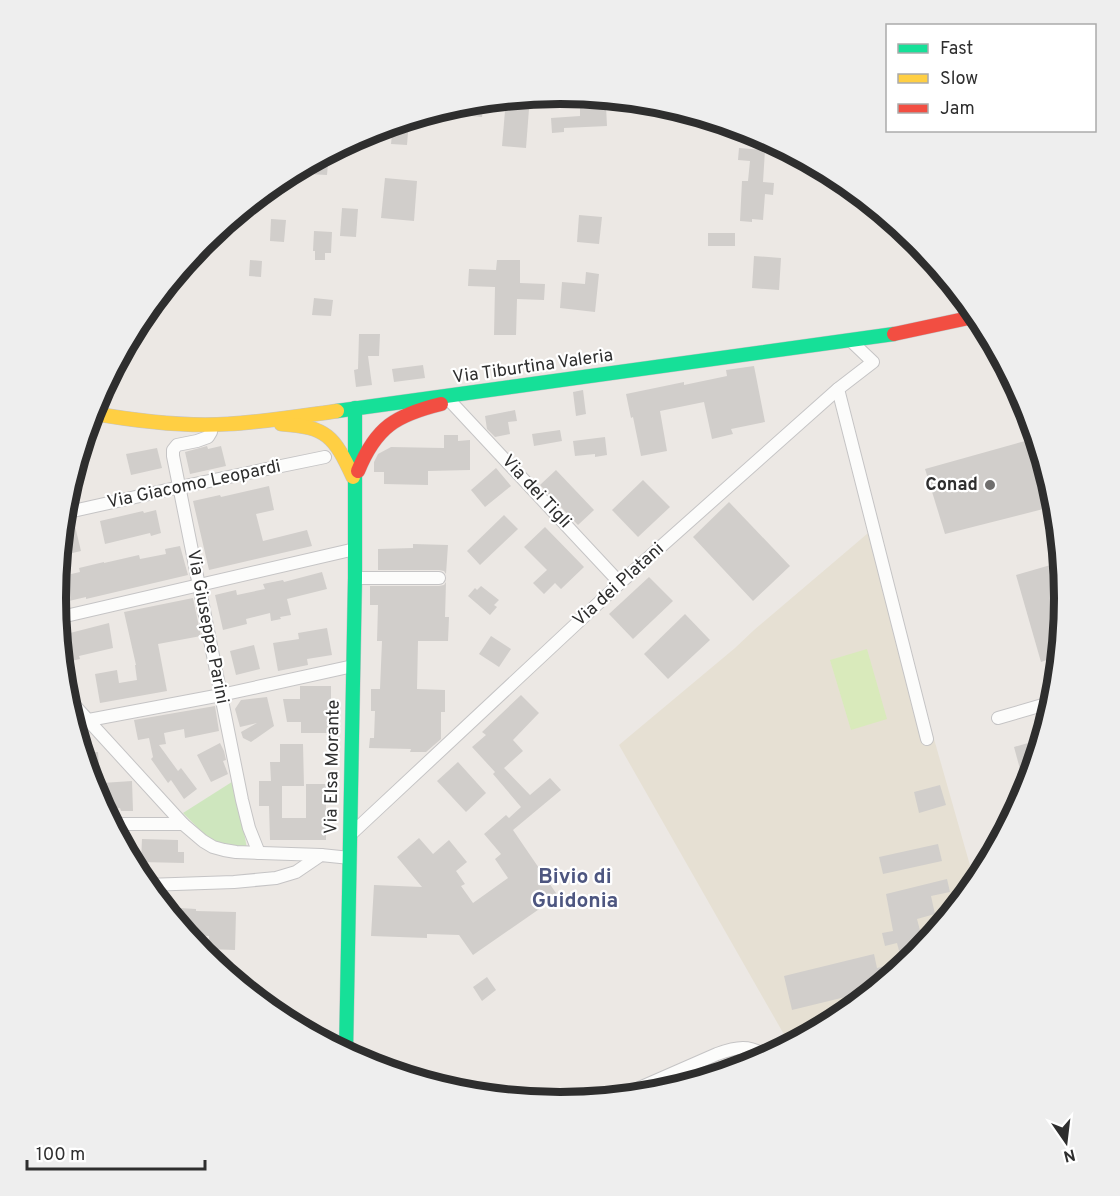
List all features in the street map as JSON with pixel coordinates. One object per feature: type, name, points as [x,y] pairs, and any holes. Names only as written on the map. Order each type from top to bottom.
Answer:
[{"type":"street","name":"Via Tiburtina Valeria","points":[[102,415],[168,425],[211,426],[247,423],[851,341],[919,330],[967,319]]},
{"type":"street","name":"Via dei Platani","points":[[350,835],[620,583],[838,389],[873,362],[851,341]]},
{"type":"street","points":[[838,389],[927,739]]},
{"type":"street","name":"Via Elsa Morante","points":[[355,482],[368,448],[384,430],[410,413],[451,402],[468,394]]},
{"type":"street","name":"Via dei Tigli","points":[[451,402],[620,583]]},
{"type":"street","name":"Via Elsa Morante","points":[[346,1043],[355,549],[355,408]]},
{"type":"street","name":"Via Elsa Morante","points":[[247,423],[298,425],[320,430],[339,449],[355,482]]},
{"type":"street","name":"Via Giuseppe Parini","points":[[211,426],[208,437],[175,446],[173,456],[242,800],[249,828],[259,852]]},
{"type":"street","name":"Via Giacomo Leopardi","points":[[74,511],[324,457]]},
{"type":"street","points":[[67,616],[355,549]]},
{"type":"street","points":[[354,578],[439,578]]},
{"type":"street","points":[[82,721],[221,695],[353,666]]},
{"type":"street","points":[[998,718],[1042,705]]},
{"type":"street","points":[[79,710],[183,824],[213,847],[230,851],[350,858]]},
{"type":"street","points":[[121,824],[183,824]]},
{"type":"street","points":[[158,885],[276,878],[296,872],[321,855]]},
{"type":"street","points":[[648,1084],[717,1054],[745,1047],[757,1050]]},
{"type":"shaded area","points":[[874,528],[972,871],[931,924],[886,969],[834,1009],[786,1037],[619,745]]},
{"type":"green space","points":[[867,649],[887,719],[851,730],[830,660]]},
{"type":"green space","points":[[235,780],[247,849],[211,841],[183,813]]},
{"type":"building","points":[[529,105],[526,148],[502,146],[505,107]]},
{"type":"building","points":[[606,106],[607,126],[564,128],[564,132],[552,133],[551,118],[580,116],[580,107]]},
{"type":"building","points":[[483,110],[482,117],[461,115],[464,113]]},
{"type":"building","points":[[408,128],[407,145],[391,144],[392,134]]},
{"type":"building","points":[[739,148],[765,150],[763,182],[774,183],[773,195],[765,194],[763,220],[740,221],[742,181],[748,181],[750,161],[738,160]]},
{"type":"building","points":[[328,162],[327,175],[309,174],[313,170]]},
{"type":"building","points":[[385,178],[417,181],[414,221],[381,218]]},
{"type":"building","points":[[342,208],[358,209],[356,237],[340,236]]},
{"type":"building","points":[[579,215],[602,217],[599,244],[577,242]]},
{"type":"building","points":[[271,219],[286,220],[284,242],[270,241]]},
{"type":"building","points":[[314,231],[332,232],[331,253],[325,253],[325,260],[315,260]]},
{"type":"building","points":[[708,233],[735,233],[735,246],[708,246]]},
{"type":"building","points":[[754,256],[781,258],[779,290],[752,288]]},
{"type":"building","points":[[250,260],[262,261],[261,277],[249,276]]},
{"type":"building","points":[[497,260],[520,260],[520,283],[545,284],[544,300],[517,299],[516,335],[494,335],[495,287],[468,286],[469,269],[496,270]]},
{"type":"building","points":[[586,272],[599,274],[595,312],[560,308],[562,282],[585,284]]},
{"type":"building","points":[[314,298],[333,300],[331,316],[312,315]]},
{"type":"building","points":[[359,334],[380,334],[379,356],[368,356],[372,385],[356,387],[354,370],[358,369]]},
{"type":"building","points":[[423,365],[425,378],[394,382],[392,369]]},
{"type":"building","points":[[754,366],[765,422],[731,429],[733,434],[712,439],[704,402],[660,411],[667,451],[641,456],[626,394],[727,376],[726,370]]},
{"type":"building","points":[[583,390],[586,414],[576,416],[573,392]]},
{"type":"building","points":[[515,410],[517,421],[508,422],[510,434],[495,437],[487,429],[485,416]]},
{"type":"building","points":[[560,430],[562,441],[534,446],[532,434]]},
{"type":"building","points":[[444,435],[458,435],[458,441],[470,440],[470,470],[428,471],[428,485],[384,484],[384,472],[374,472],[374,462],[378,454],[391,447],[444,448]]},
{"type":"building","points":[[605,437],[607,455],[575,456],[573,441]]},
{"type":"building","name":"Conad","points":[[1028,440],[1046,508],[945,534],[925,469]]},
{"type":"building","points":[[207,446],[208,449],[221,446],[226,466],[190,474],[185,452]]},
{"type":"building","points":[[157,448],[162,468],[131,475],[126,454]]},
{"type":"building","points":[[496,468],[511,486],[485,507],[471,490]]},
{"type":"building","points":[[556,470],[594,510],[578,525],[540,485]]},
{"type":"building","points":[[643,480],[670,507],[638,537],[612,510]]},
{"type":"building","points":[[269,486],[274,510],[256,514],[263,541],[307,530],[312,546],[209,570],[193,501]]},
{"type":"building","points":[[729,502],[790,566],[753,601],[693,537]]},
{"type":"building","points":[[156,510],[161,533],[151,536],[150,533],[105,544],[100,521]]},
{"type":"building","points":[[504,515],[518,529],[480,565],[467,551]]},
{"type":"building","points":[[72,522],[74,522],[81,551],[68,554],[70,534]]},
{"type":"building","points":[[545,527],[584,567],[561,589],[555,583],[544,594],[533,583],[547,570],[524,547]]},
{"type":"building","points":[[413,544],[448,545],[446,574],[439,570],[378,570],[378,549],[413,548]]},
{"type":"building","points":[[180,546],[188,575],[66,602],[67,575],[80,572],[79,568],[139,555],[140,559],[166,554],[165,549]]},
{"type":"building","points":[[1053,564],[1054,598],[1050,659],[1041,662],[1016,575]]},
{"type":"building","points":[[322,572],[327,589],[287,599],[291,615],[271,621],[270,613],[246,619],[247,624],[223,630],[215,595],[236,590],[237,595],[265,589],[263,584],[283,580],[284,582]]},
{"type":"building","points":[[649,577],[673,601],[633,639],[609,614]]},
{"type":"building","points":[[446,582],[445,617],[449,617],[448,641],[418,641],[417,689],[445,690],[445,712],[441,712],[441,739],[426,752],[410,752],[411,749],[369,748],[370,738],[374,738],[375,711],[371,711],[371,689],[380,689],[382,641],[377,641],[378,605],[370,605],[370,586],[439,586]]},
{"type":"building","points":[[481,586],[499,600],[494,605],[497,607],[490,615],[468,596],[475,588],[477,590]]},
{"type":"building","points":[[193,598],[201,636],[158,644],[167,691],[100,703],[95,674],[117,670],[119,683],[137,680],[136,665],[124,612]]},
{"type":"building","points":[[685,614],[710,640],[668,679],[644,654]]},
{"type":"building","points":[[109,623],[113,648],[79,656],[80,659],[70,661],[67,628],[70,633]]},
{"type":"building","points":[[327,628],[332,655],[307,659],[308,665],[278,671],[273,643],[299,639],[298,633]]},
{"type":"building","points":[[491,636],[511,649],[499,667],[479,654]]},
{"type":"building","points":[[254,645],[260,669],[236,675],[230,651]]},
{"type":"building","points":[[300,686],[331,686],[331,733],[301,733],[301,722],[287,722],[283,699],[300,699]]},
{"type":"building","points":[[521,695],[539,713],[513,740],[523,751],[504,768],[530,795],[550,778],[561,790],[513,830],[558,896],[473,955],[459,935],[427,934],[427,938],[371,936],[374,885],[422,887],[397,857],[419,838],[433,854],[449,840],[467,862],[456,871],[465,884],[461,886],[473,903],[508,878],[495,859],[501,854],[484,834],[506,815],[509,818],[521,807],[493,774],[495,772],[472,747],[486,735],[482,732]]},
{"type":"building","points":[[267,697],[274,726],[251,742],[243,738],[241,732],[257,723],[240,727],[235,709],[241,700]]},
{"type":"building","points":[[215,706],[219,731],[185,738],[184,729],[164,733],[166,744],[159,745],[178,771],[181,768],[197,789],[184,799],[171,780],[168,783],[151,759],[153,757],[149,738],[138,740],[134,720]]},
{"type":"building","points":[[1032,742],[1021,774],[1014,747]]},
{"type":"building","points":[[220,743],[224,751],[226,760],[223,761],[228,774],[211,782],[197,755]]},
{"type":"building","points":[[88,744],[92,744],[93,752],[98,752],[99,767],[96,767]]},
{"type":"building","points":[[280,744],[303,744],[304,786],[282,786],[282,818],[306,818],[306,784],[326,784],[326,840],[270,840],[269,806],[259,806],[259,781],[271,781],[270,762],[280,762]]},
{"type":"building","points":[[458,762],[486,793],[466,812],[437,781]]},
{"type":"building","points":[[132,781],[133,811],[114,808],[102,783]]},
{"type":"building","points":[[940,785],[946,805],[919,813],[914,792]]},
{"type":"building","points":[[142,839],[178,840],[178,852],[184,852],[184,863],[143,862]]},
{"type":"building","points":[[938,844],[942,861],[883,874],[879,857]]},
{"type":"building","points":[[947,879],[950,892],[931,896],[935,914],[917,919],[921,934],[900,955],[897,943],[885,946],[882,933],[893,931],[886,894]]},
{"type":"building","points":[[175,908],[196,909],[196,911],[236,912],[235,950],[213,949],[209,945],[209,936],[200,936]]},
{"type":"building","points":[[874,954],[877,968],[890,965],[854,995],[792,1010],[784,976]]},
{"type":"building","points":[[487,977],[496,990],[482,1001],[473,987]]},
{"type":"traffic: fast","points":[[337,411],[894,334]]},
{"type":"traffic: fast","points":[[346,1043],[355,578],[355,408]]},
{"type":"traffic: slow","points":[[102,415],[159,423],[211,425],[255,422],[337,411]]},
{"type":"traffic: slow","points":[[281,424],[309,428],[327,436],[340,452],[353,477]]},
{"type":"traffic: jam","points":[[894,334],[967,318]]},
{"type":"traffic: jam","points":[[358,471],[372,444],[389,425],[412,413],[441,404]]},
{"type":"place","name":"Conad","points":[[990,485]]},
{"type":"district","name":"Bivio di Guidonia","points":[[575,889]]}]
